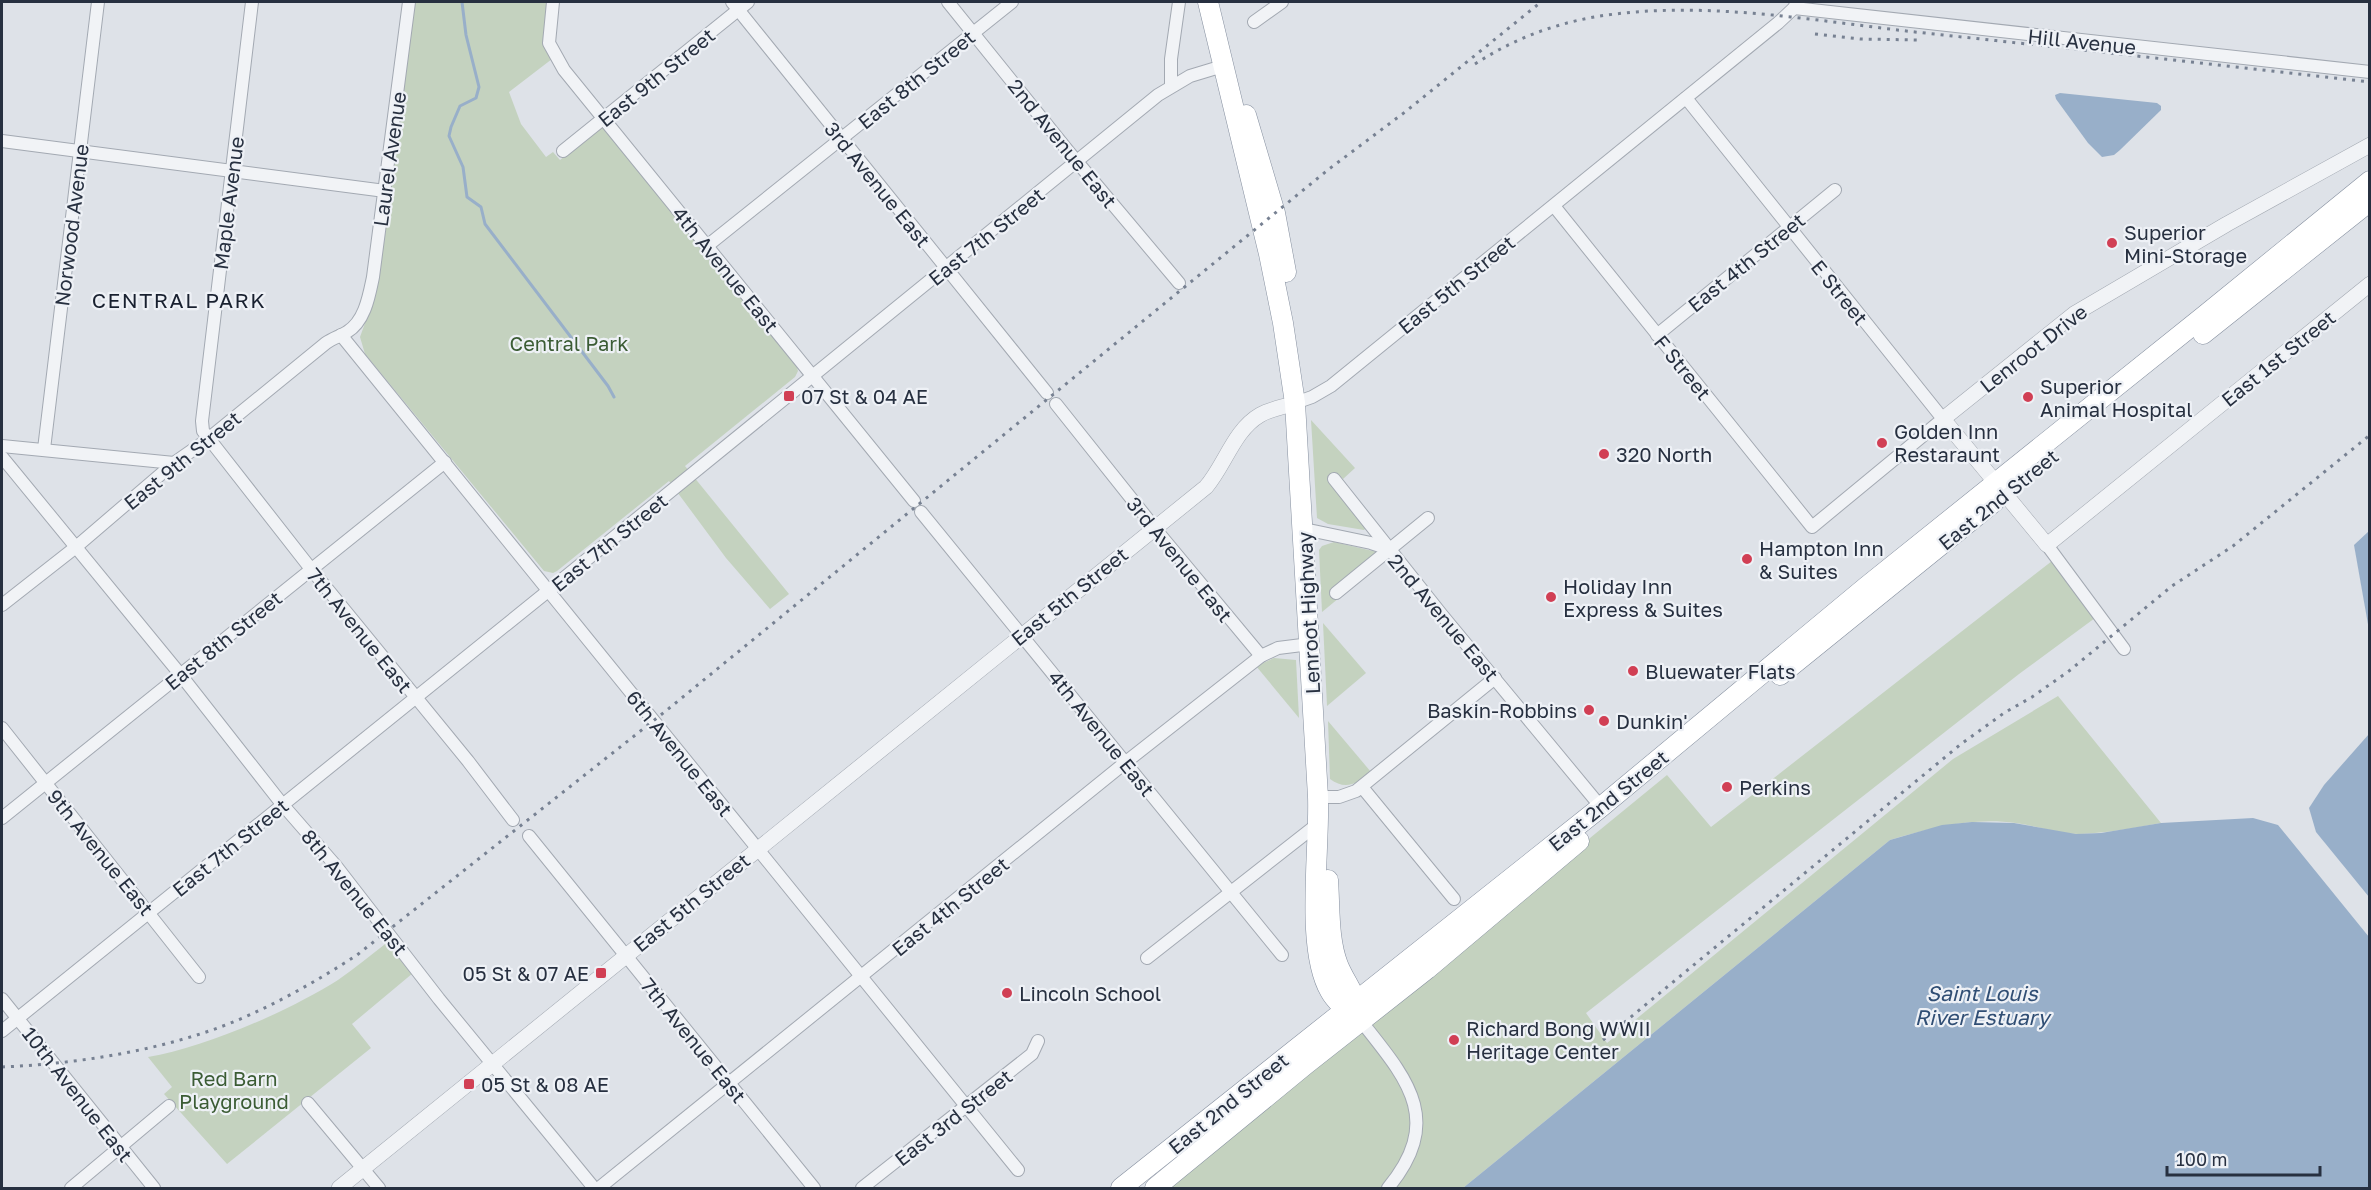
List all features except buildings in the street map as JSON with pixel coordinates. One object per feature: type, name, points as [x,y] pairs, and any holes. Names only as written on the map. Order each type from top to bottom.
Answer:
[{"type":"highway","name":"Lenroot Highway","points":[[1208,2],[1223,66],[1234,85],[1255,140],[1275,213],[1296,342],[1295,403],[1319,823],[1326,860],[1333,943],[1355,1010]]},
{"type":"highway","name":"East 2nd Street","points":[[1121,1188],[1355,1010],[1435,962],[1605,811],[1860,592],[2000,488],[2307,240],[2370,181]]},
{"type":"highway","name":"East 2nd Street","points":[[2307,240],[2370,201]]},
{"type":"highway","name":"East 2nd Street","points":[[1155,1188],[1355,1010]]},
{"type":"street","name":"Norwood Avenue","points":[[44,449],[98,2]]},
{"type":"street","name":"Maple Avenue","points":[[207,440],[202,421],[252,2]]},
{"type":"street","name":"Laurel Avenue","points":[[361,315],[373,277],[409,2]]},
{"type":"street","name":"4th Avenue East","points":[[553,2],[548,32],[552,52],[564,69],[1282,955]]},
{"type":"street","name":"2nd Avenue East","points":[[948,2],[1077,162],[1179,282]]},
{"type":"street","name":"East 8th Street","points":[[707,246],[1012,2]]},
{"type":"street","points":[[1172,86],[1171,59],[1179,2]]},
{"type":"street","points":[[1254,22],[1282,2]]},
{"type":"street","name":"East 9th Street","points":[[563,152],[739,4]]},
{"type":"street","name":"3rd Avenue East","points":[[739,4],[841,140],[1047,393]]},
{"type":"street","name":"Hill Avenue","points":[[1796,5],[2370,72]]},
{"type":"street","name":"East 5th Street","points":[[339,1188],[1206,487],[1221,467],[1240,434],[1253,420],[1267,412],[1312,397],[1331,386],[1686,98],[1796,5]]},
{"type":"street","name":"East 7th Street","points":[[2,1031],[1172,86],[1196,74],[1223,66]]},
{"type":"street","name":"E Street","points":[[1686,98],[2047,545],[2124,649]]},
{"type":"street","points":[[2,141],[385,191]]},
{"type":"street","name":"Lenroot Drive","points":[[1812,527],[2074,314],[2227,224],[2370,146]]},
{"type":"street","name":"East 4th Street","points":[[1658,335],[1835,190]]},
{"type":"street","name":"F Street","points":[[1554,206],[1812,527]]},
{"type":"street","name":"East 1st Street","points":[[2047,545],[2370,284]]},
{"type":"street","name":"East 9th Street","points":[[2,605],[76,547],[174,463],[207,440],[326,343],[352,328],[361,315]]},
{"type":"street","name":"6th Avenue East","points":[[341,335],[1018,1170]]},
{"type":"street","name":"3rd Avenue East","points":[[1056,404],[1261,656]]},
{"type":"street","name":"7th Avenue East","points":[[207,440],[468,761],[513,820]]},
{"type":"street","points":[[2,446],[174,463]]},
{"type":"street","name":"8th Avenue East","points":[[2,457],[180,674],[282,804],[336,866],[491,1064],[594,1188]]},
{"type":"street","name":"East 8th Street","points":[[2,818],[445,462]]},
{"type":"street","points":[[1334,478],[1390,550]]},
{"type":"street","points":[[1336,593],[1428,519]]},
{"type":"street","name":"2nd Avenue East","points":[[1304,529],[1371,543],[1390,550],[1605,811]]},
{"type":"street","name":"East 4th Street","points":[[599,1188],[863,977],[1126,762],[1261,656],[1278,648],[1310,644]]},
{"type":"street","points":[[1318,797],[1347,795],[1362,787],[1495,678]]},
{"type":"street","name":"9th Avenue East","points":[[2,728],[199,977]]},
{"type":"street","points":[[1362,787],[1454,899]]},
{"type":"street","points":[[1147,958],[1319,823]]},
{"type":"street","name":"7th Avenue East","points":[[529,836],[814,1188]]},
{"type":"street","name":"10th Avenue East","points":[[2,999],[154,1188]]},
{"type":"street","points":[[1355,1010],[1401,1072],[1414,1105],[1413,1147],[1400,1173],[1388,1188]]},
{"type":"street","name":"East 3rd Street","points":[[862,1188],[1032,1054],[1038,1041]]},
{"type":"street","points":[[308,1103],[379,1188]]},
{"type":"street","points":[[71,1188],[121,1149],[169,1106]]},
{"type":"green space","name":"Central Park","points":[[415,2],[550,2],[552,59],[509,92],[521,124],[546,157],[553,152],[560,160],[596,131],[605,127],[796,364],[798,371],[795,377],[685,466],[789,594],[770,609],[726,558],[669,481],[557,571],[553,573],[544,571],[365,354],[360,337],[373,301],[384,243]]},
{"type":"green space","points":[[1311,420],[1355,468],[1343,479],[1337,473],[1330,479],[1366,528],[1364,530],[1328,524],[1317,518]]},
{"type":"green space","points":[[1334,542],[1377,552],[1339,598],[1322,612],[1319,550],[1322,546]]},
{"type":"green space","points":[[2052,561],[2095,618],[2019,674],[1586,1013],[1607,1043],[1953,759],[2058,696],[2161,823],[2079,834],[2016,823],[1984,821],[1936,828],[1890,840],[1463,1188],[1162,1188],[1667,775],[1711,827]]},
{"type":"green space","points":[[1323,623],[1366,673],[1327,706]]},
{"type":"green space","points":[[1274,658],[1296,660],[1299,718],[1256,666]]},
{"type":"green space","points":[[1328,721],[1371,772],[1357,782],[1341,785],[1330,779]]},
{"type":"green space","name":"Red Barn Playground","points":[[389,941],[413,973],[352,1024],[371,1048],[227,1164],[164,1094],[172,1087],[148,1057],[220,1037],[296,1004],[338,980]]},
{"type":"water","points":[[2060,93],[2157,103],[2161,106],[2161,110],[2114,155],[2102,157],[2088,143],[2056,99],[2055,95]]},
{"type":"water","points":[[2369,531],[2369,630],[2354,545]]},
{"type":"water","points":[[2369,734],[2369,897],[2316,832],[2309,808],[2324,785]]},
{"type":"water","name":"Saint Louis River Estuary","points":[[2253,818],[2278,825],[2369,937],[2369,1188],[1463,1188],[1890,840],[1942,825],[1972,822],[2014,823],[2076,834],[2101,833],[2161,823]]},
{"type":"waterway","points":[[462,2],[466,35],[479,87],[476,98],[460,106],[449,136],[463,167],[467,197],[481,207],[485,224],[614,397]]},
{"type":"railway","points":[[2,1067],[108,1056],[187,1038],[231,1023],[268,1006],[305,987],[357,955],[667,710],[1329,169],[1405,112],[1541,2]]},
{"type":"railway","points":[[1475,64],[1525,37],[1578,20],[1615,14],[1690,10],[1803,18],[2370,82]]},
{"type":"railway","points":[[1815,34],[1860,39],[1919,40]]},
{"type":"railway","points":[[1603,1040],[1961,744],[2069,671],[2172,586],[2233,546],[2370,435]]},
{"type":"place","name":"Superior Mini-Storage","points":[[2112,243]]},
{"type":"place","name":"07 St & 04 AE","points":[[789,396]]},
{"type":"place","name":"Superior Animal Hospital","points":[[2028,397]]},
{"type":"place","name":"Golden Inn Restaraunt","points":[[1882,443]]},
{"type":"place","name":"320 North","points":[[1604,454]]},
{"type":"place","name":"Hampton Inn & Suites","points":[[1747,559]]},
{"type":"place","name":"Holiday Inn Express & Suites","points":[[1551,597]]},
{"type":"place","name":"Bluewater Flats","points":[[1633,671]]},
{"type":"place","name":"Baskin-Robbins","points":[[1589,710]]},
{"type":"place","name":"Dunkin'","points":[[1604,721]]},
{"type":"place","name":"Perkins","points":[[1727,787]]},
{"type":"place","name":"05 St & 07 AE","points":[[601,973]]},
{"type":"place","name":"Lincoln School","points":[[1007,993]]},
{"type":"place","name":"Richard Bong WWII Heritage Center","points":[[1454,1040]]},
{"type":"place","name":"05 St & 08 AE","points":[[469,1084]]},
{"type":"district","name":"CENTRAL PARK","points":[[179,300]]}]
